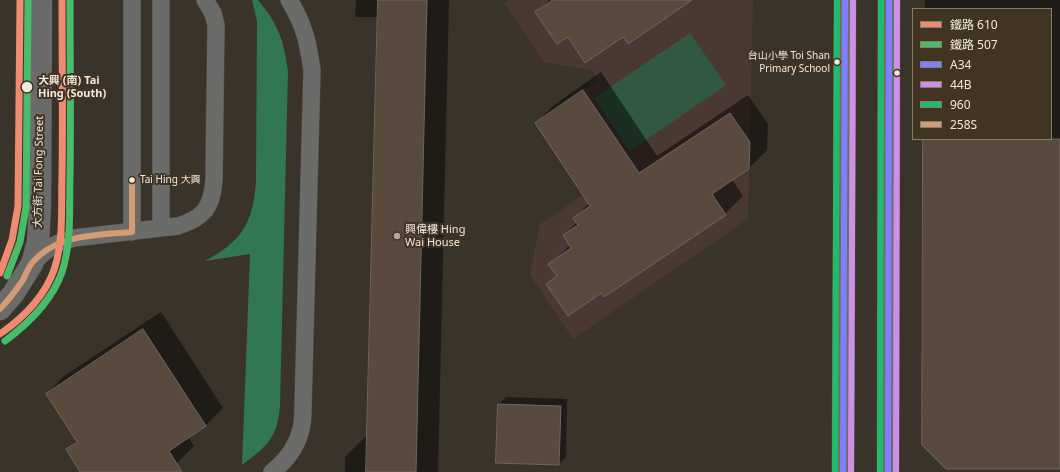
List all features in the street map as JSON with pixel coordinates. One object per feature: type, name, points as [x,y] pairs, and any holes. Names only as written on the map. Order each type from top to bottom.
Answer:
[{"type":"main road","points":[[843,472],[845,0]]},
{"type":"main road","points":[[888,472],[889,0]]},
{"type":"street","name":"大方街 Tai Fong Street","points":[[0,309],[13,294],[32,264],[38,242],[41,0]]},
{"type":"lane","points":[[132,0],[132,232]]},
{"type":"lane","points":[[161,0],[161,228]]},
{"type":"lane","points":[[32,264],[49,247],[60,242],[74,238],[178,226],[198,217],[205,210],[210,202],[213,192],[216,25],[213,13],[206,0]]},
{"type":"lane","points":[[272,472],[280,466],[294,448],[301,428],[304,407],[312,70],[309,45],[303,28],[289,0]]},
{"type":"shaded area","points":[[509,0],[753,0],[748,219],[573,339],[530,275],[540,224],[583,195],[535,123],[598,80],[593,71],[544,62],[504,3]]},
{"type":"green space","points":[[252,0],[258,0],[271,17],[282,41],[288,71],[279,417],[274,434],[270,440],[242,465],[250,254],[205,261],[218,254],[237,238],[248,219],[252,208],[256,181],[257,21]]},
{"type":"green space","points":[[690,33],[726,85],[630,151],[594,98]]},
{"type":"building","name":"興偉樓 Hing Wai House","points":[[378,0],[427,0],[416,472],[366,472]]},
{"type":"building","points":[[553,0],[692,0],[628,44],[623,37],[585,63],[568,37],[557,44],[535,12]]},
{"type":"building","points":[[583,90],[639,173],[730,113],[750,142],[749,169],[712,194],[726,215],[604,297],[601,293],[568,316],[546,284],[557,276],[548,264],[571,248],[563,235],[578,225],[573,218],[590,206],[535,123]]},
{"type":"building","points":[[1060,139],[1060,469],[946,469],[922,445],[923,140]]},
{"type":"building","points":[[143,329],[206,426],[169,451],[182,472],[80,472],[66,449],[77,442],[46,394]]},
{"type":"building","points":[[498,404],[561,406],[559,465],[496,463]]},
{"type":"rail line","name":"610","points":[[0,273],[12,240],[18,206],[20,0]]},
{"type":"rail line","name":"507","points":[[7,276],[20,242],[26,207],[28,0]]},
{"type":"rail line","name":"610","points":[[0,334],[25,314],[39,298],[50,280],[57,259],[61,236],[62,212],[62,0]]},
{"type":"rail line","name":"507","points":[[5,341],[23,327],[46,302],[58,283],[65,260],[69,236],[70,212],[70,0]]},
{"type":"transit line","name":"960","points":[[835,472],[837,0]]},
{"type":"transit line","name":"A34","points":[[843,472],[845,0]]},
{"type":"transit line","name":"44B","points":[[851,472],[853,0]]},
{"type":"transit line","name":"960","points":[[880,472],[881,0]]},
{"type":"transit line","name":"A34","points":[[888,472],[889,0]]},
{"type":"transit line","name":"44B","points":[[896,472],[897,0]]},
{"type":"transit line","name":"258S","points":[[0,309],[23,280],[32,263],[42,253],[53,246],[65,241],[91,235],[132,232],[132,180]]},
{"type":"place","name":"台山小學 Toi Shan Primary School","points":[[837,62]]},
{"type":"place","name":"大興 (南) Tai Hing (South)","points":[[27,87]]},
{"type":"place","name":"Tai Hing 大興","points":[[132,180]]},
{"type":"place","name":"興偉樓 Hing Wai House","points":[[397,236]]}]
